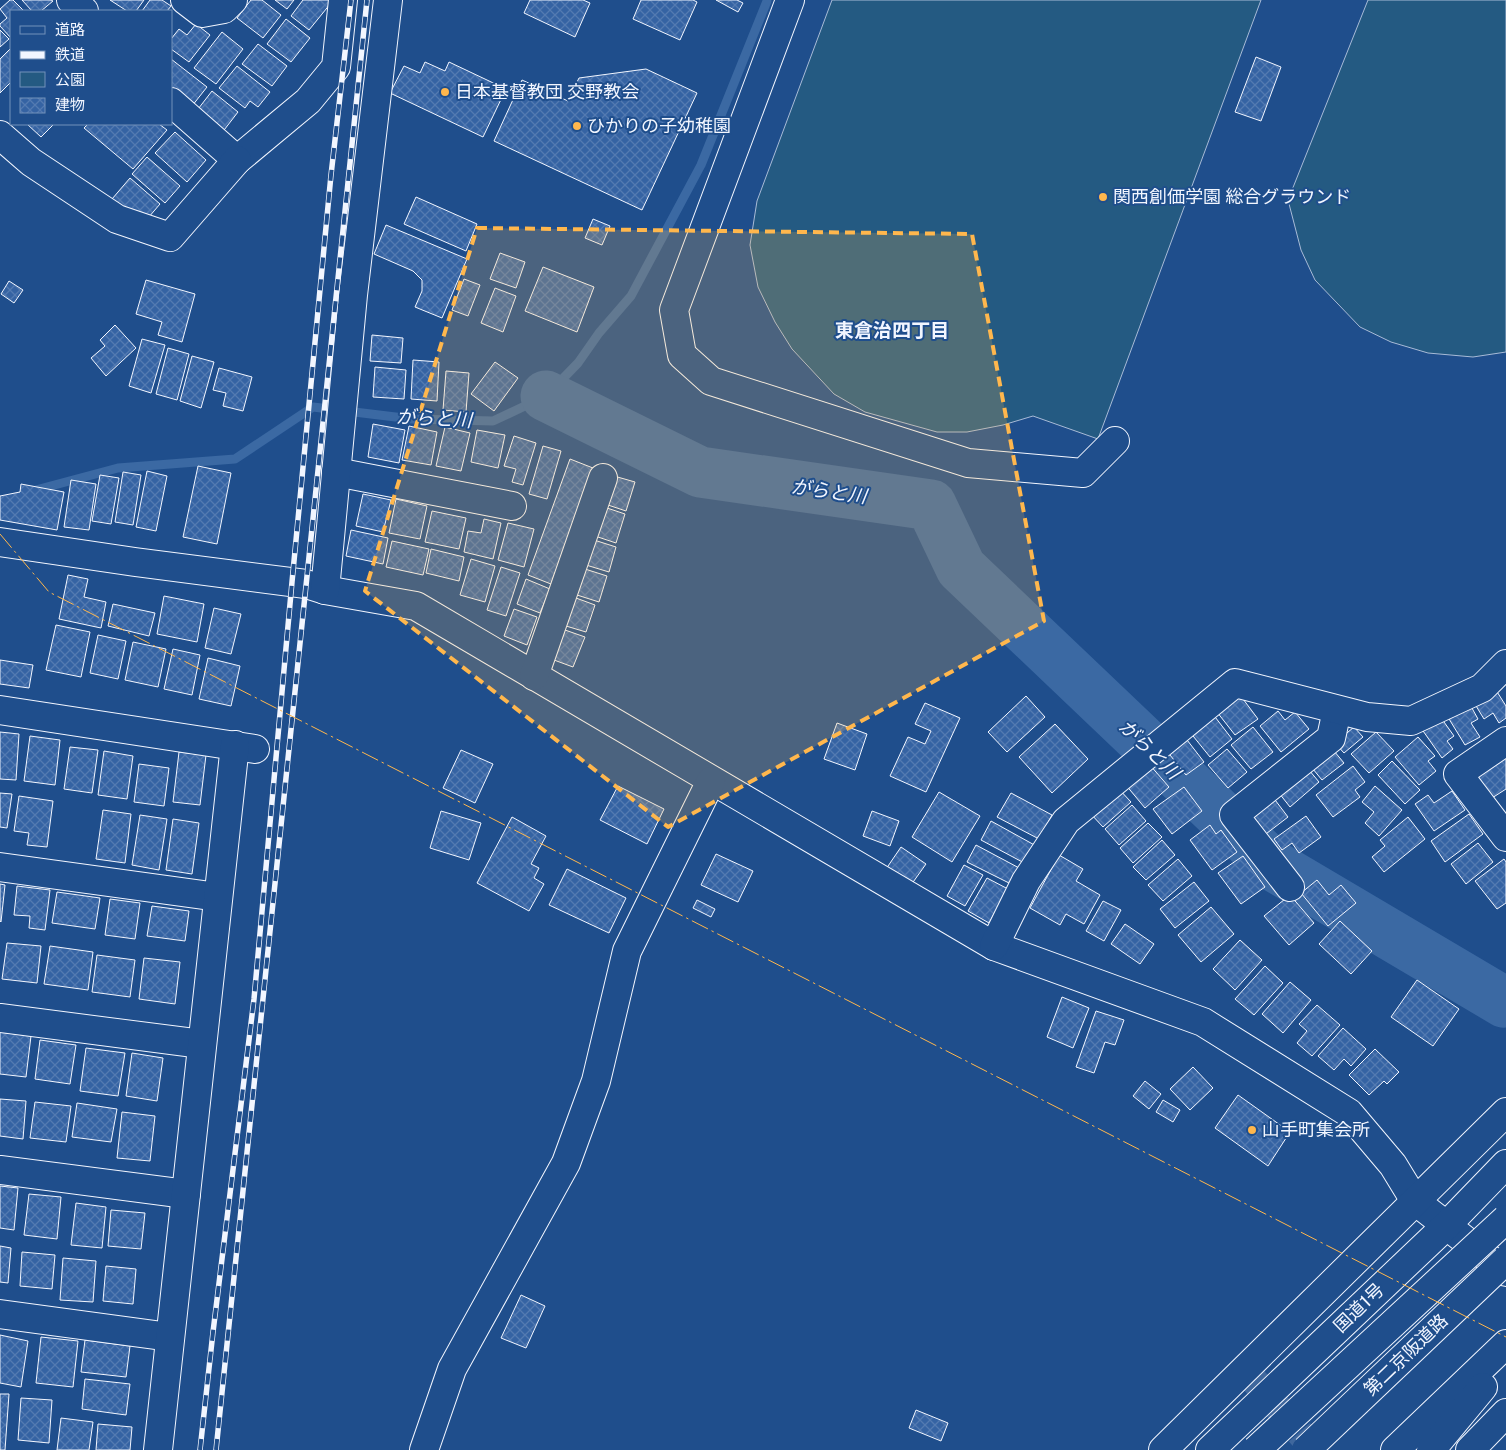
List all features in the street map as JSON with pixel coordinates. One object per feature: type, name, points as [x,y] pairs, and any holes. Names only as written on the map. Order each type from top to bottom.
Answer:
[{"type":"main road","points":[[71,0],[83,10]]},
{"type":"main road","points":[[185,0],[202,13],[224,9],[233,0]]},
{"type":"main road","points":[[0,135],[31,162],[117,220],[170,237],[237,160],[308,101],[336,67],[343,0]]},
{"type":"main road","points":[[325,590],[353,296],[388,0]]},
{"type":"main road","points":[[790,0],[674,310],[682,355],[711,381],[968,463],[1083,473],[1115,441]]},
{"type":"main road","points":[[172,103],[237,160]]},
{"type":"main road","points":[[336,472],[512,506]]},
{"type":"main road","points":[[534,676],[603,478]]},
{"type":"main road","points":[[0,542],[306,584],[325,590],[416,606],[994,946],[1203,1022],[1349,1113],[1393,1166],[1414,1201],[1506,1272]]},
{"type":"main road","points":[[994,946],[1026,881],[1066,821],[1235,683],[1367,717],[1411,721],[1482,688],[1506,664]]},
{"type":"main road","points":[[0,710],[245,747],[218,897],[158,1450]]},
{"type":"main road","points":[[1290,887],[1234,815],[1331,738],[1337,710]]},
{"type":"main road","points":[[1506,741],[1458,774],[1506,837]]},
{"type":"main road","points":[[424,1450],[452,1370],[566,1163],[596,1081],[627,951],[711,781]]},
{"type":"main road","points":[[0,867],[218,897]]},
{"type":"main road","points":[[0,1018],[202,1044]]},
{"type":"main road","points":[[1163,1450],[1506,1112]]},
{"type":"main road","name":"国道1号","points":[[1210,1450],[1446,1226],[1506,1164]]},
{"type":"main road","points":[[0,1170],[186,1194]]},
{"type":"main road","points":[[1256,1450],[1506,1219]]},
{"type":"main road","name":"第二京阪道路","points":[[1306,1450],[1506,1260]]},
{"type":"main road","points":[[0,1314],[170,1337]]},
{"type":"main road","points":[[1395,1450],[1506,1344]]},
{"type":"main road","points":[[1430,1450],[1506,1358]]},
{"type":"main road","points":[[1470,1450],[1506,1414]]},
{"type":"highlighted area","points":[[477,228],[972,234],[1044,621],[668,827],[365,591]]},
{"type":"green space","points":[[832,0],[1261,0],[1098,439],[1033,416],[1003,425],[967,432],[937,432],[865,412],[834,394],[792,349],[775,322],[758,287],[750,245],[757,201]]},
{"type":"green space","points":[[1368,0],[1506,0],[1506,352],[1473,357],[1428,353],[1391,342],[1360,327],[1315,280],[1301,250],[1288,200]]},
{"type":"building","points":[[10,0],[13,0],[23,10],[10,10],[10,37],[0,26],[7,18],[0,9]]},
{"type":"building","points":[[22,0],[53,1],[42,10],[31,10]]},
{"type":"building","points":[[110,0],[144,0],[137,10],[125,10]]},
{"type":"building","points":[[150,0],[162,0],[171,6],[168,10],[143,10]]},
{"type":"building","points":[[251,0],[262,0],[281,15],[263,38],[237,18]]},
{"type":"building","points":[[275,0],[294,0],[287,9]]},
{"type":"building","points":[[303,0],[328,0],[331,3],[309,30],[291,16]]},
{"type":"building","points":[[530,0],[583,0],[590,3],[575,37],[524,13]]},
{"type":"building","points":[[641,0],[693,0],[697,2],[680,40],[633,19]]},
{"type":"building","points":[[716,0],[737,0],[743,3],[738,12]]},
{"type":"building","points":[[286,19],[310,38],[291,62],[267,44]]},
{"type":"building","points":[[196,24],[210,35],[189,62],[172,50],[172,38],[179,29],[187,35]]},
{"type":"building","points":[[0,30],[9,39],[0,47]]},
{"type":"building","points":[[222,32],[243,49],[216,84],[194,68]]},
{"type":"building","points":[[258,44],[287,66],[272,86],[242,64]]},
{"type":"building","points":[[10,49],[10,83],[0,93],[0,59]]},
{"type":"building","points":[[1256,57],[1281,67],[1261,121],[1235,112]]},
{"type":"building","points":[[172,60],[207,87],[192,106],[172,91]]},
{"type":"building","points":[[425,62],[445,71],[449,62],[506,89],[483,137],[390,93],[404,66],[420,73]]},
{"type":"building","points":[[237,66],[270,92],[258,107],[250,101],[245,108],[219,88]]},
{"type":"building","points":[[646,69],[697,93],[642,210],[494,141],[522,80],[568,101],[579,78]]},
{"type":"building","points":[[212,91],[238,112],[221,134],[195,113]]},
{"type":"building","points":[[28,125],[53,125],[41,137]]},
{"type":"building","points":[[87,125],[160,125],[167,130],[133,169],[84,128]]},
{"type":"building","points":[[175,132],[206,160],[187,182],[155,153]]},
{"type":"building","points":[[147,157],[180,186],[165,203],[132,174]]},
{"type":"building","points":[[130,178],[160,204],[142,225],[112,199]]},
{"type":"building","points":[[416,197],[477,224],[466,251],[404,224]]},
{"type":"building","points":[[593,219],[610,226],[602,245],[585,238]]},
{"type":"building","points":[[386,225],[467,259],[442,318],[415,307],[422,291],[422,280],[413,271],[374,254]]},
{"type":"building","points":[[500,253],[525,262],[516,288],[490,279]]},
{"type":"building","points":[[543,267],[594,287],[577,332],[525,311]]},
{"type":"building","points":[[464,279],[480,285],[468,316],[452,310]]},
{"type":"building","points":[[146,280],[195,294],[182,342],[158,335],[162,322],[136,314]]},
{"type":"building","points":[[9,281],[23,290],[14,303],[1,294]]},
{"type":"building","points":[[495,288],[516,296],[503,332],[481,323]]},
{"type":"building","points":[[115,325],[136,348],[106,376],[91,358],[105,346],[100,340]]},
{"type":"building","points":[[372,335],[403,338],[401,363],[370,361]]},
{"type":"building","points":[[142,339],[165,345],[151,393],[129,386]]},
{"type":"building","points":[[168,348],[189,354],[177,400],[156,394]]},
{"type":"building","points":[[192,356],[214,362],[201,408],[180,401]]},
{"type":"building","points":[[413,360],[439,362],[437,401],[411,399]]},
{"type":"building","points":[[495,362],[518,378],[494,411],[471,394]]},
{"type":"building","points":[[375,367],[406,370],[404,399],[373,397]]},
{"type":"building","points":[[219,368],[252,377],[243,411],[223,406],[226,393],[213,390]]},
{"type":"building","points":[[446,371],[469,373],[466,412],[443,410]]},
{"type":"building","points":[[373,424],[405,430],[399,463],[368,457]]},
{"type":"building","points":[[409,426],[437,432],[431,465],[402,460]]},
{"type":"building","points":[[445,427],[470,433],[461,471],[436,466]]},
{"type":"building","points":[[477,430],[505,435],[498,468],[471,462]]},
{"type":"building","points":[[514,436],[536,443],[523,485],[512,482],[516,469],[504,466]]},
{"type":"building","points":[[543,446],[561,451],[547,499],[529,494]]},
{"type":"building","points":[[570,459],[593,468],[551,584],[528,575]]},
{"type":"building","points":[[198,466],[231,473],[217,544],[183,537]]},
{"type":"building","points":[[147,471],[167,476],[156,531],[136,527]]},
{"type":"building","points":[[123,472],[141,475],[133,525],[115,522]]},
{"type":"building","points":[[100,475],[119,478],[111,524],[92,521]]},
{"type":"building","points":[[614,476],[635,482],[626,511],[605,504]]},
{"type":"building","points":[[71,480],[96,484],[89,530],[64,527]]},
{"type":"building","points":[[21,484],[64,492],[57,530],[0,520],[0,496],[20,492]]},
{"type":"building","points":[[363,494],[391,500],[383,532],[356,526]]},
{"type":"building","points":[[396,499],[427,506],[420,539],[389,533]]},
{"type":"building","points":[[604,507],[625,514],[616,543],[595,536]]},
{"type":"building","points":[[432,511],[466,518],[459,549],[425,542]]},
{"type":"building","points":[[484,519],[501,523],[493,559],[464,552],[468,531],[481,533]]},
{"type":"building","points":[[508,523],[534,529],[524,567],[498,560]]},
{"type":"building","points":[[351,530],[388,538],[383,564],[346,556]]},
{"type":"building","points":[[594,540],[616,547],[609,572],[586,565]]},
{"type":"building","points":[[392,541],[429,549],[423,575],[386,567]]},
{"type":"building","points":[[431,549],[464,557],[459,581],[426,573]]},
{"type":"building","points":[[471,559],[495,566],[485,602],[460,595]]},
{"type":"building","points":[[501,567],[520,573],[506,616],[487,610]]},
{"type":"building","points":[[585,569],[607,576],[599,602],[577,595]]},
{"type":"building","points":[[68,575],[88,579],[84,597],[106,602],[101,628],[59,619]]},
{"type":"building","points":[[526,579],[550,589],[540,613],[517,604]]},
{"type":"building","points":[[164,596],[204,604],[197,642],[157,634]]},
{"type":"building","points":[[576,598],[595,605],[586,632],[566,626]]},
{"type":"building","points":[[113,604],[155,613],[149,636],[108,626]]},
{"type":"building","points":[[214,608],[241,614],[231,654],[205,648]]},
{"type":"building","points":[[514,609],[537,617],[527,645],[504,636]]},
{"type":"building","points":[[56,625],[90,632],[81,677],[46,670]]},
{"type":"building","points":[[565,630],[585,637],[573,667],[554,660]]},
{"type":"building","points":[[98,635],[126,641],[118,679],[90,673]]},
{"type":"building","points":[[133,642],[166,649],[158,687],[125,680]]},
{"type":"building","points":[[173,649],[200,655],[192,695],[164,689]]},
{"type":"building","points":[[208,658],[240,666],[231,706],[199,699]]},
{"type":"building","points":[[0,660],[33,665],[29,688],[0,684]]},
{"type":"building","points":[[1494,687],[1506,706],[1506,718],[1499,723],[1493,713],[1484,719],[1473,701]]},
{"type":"building","points":[[1240,695],[1258,719],[1235,735],[1217,712]]},
{"type":"building","points":[[1026,696],[1045,717],[1007,752],[988,732]]},
{"type":"building","points":[[1468,701],[1478,719],[1471,723],[1480,737],[1465,745],[1446,714]]},
{"type":"building","points":[[925,703],[960,718],[926,792],[890,776],[908,737],[925,744],[931,731],[915,724]]},
{"type":"building","points":[[1278,711],[1285,720],[1295,712],[1309,729],[1281,752],[1260,726]]},
{"type":"building","points":[[1212,713],[1232,739],[1210,757],[1189,731]]},
{"type":"building","points":[[1439,715],[1454,736],[1447,741],[1453,749],[1442,758],[1421,728]]},
{"type":"building","points":[[837,723],[867,734],[855,770],[824,759]]},
{"type":"building","points":[[1055,724],[1088,759],[1052,793],[1019,757]]},
{"type":"building","points":[[1253,727],[1273,752],[1251,769],[1231,745]]},
{"type":"building","points":[[1354,727],[1363,737],[1344,753],[1335,743]]},
{"type":"building","points":[[0,732],[19,734],[16,780],[0,779]]},
{"type":"building","points":[[1376,732],[1394,751],[1369,773],[1351,754]]},
{"type":"building","points":[[30,736],[60,740],[55,785],[24,781]]},
{"type":"building","points":[[1184,736],[1204,762],[1186,775],[1166,750]]},
{"type":"building","points":[[1418,737],[1435,756],[1428,761],[1436,771],[1419,785],[1395,757]]},
{"type":"building","points":[[1329,745],[1344,763],[1322,780],[1308,763]]},
{"type":"building","points":[[70,747],[98,750],[92,793],[64,789]]},
{"type":"building","points":[[1227,749],[1247,772],[1228,788],[1208,765]]},
{"type":"building","points":[[461,750],[493,764],[475,803],[443,788]]},
{"type":"building","points":[[104,751],[133,756],[127,799],[98,795]]},
{"type":"building","points":[[179,752],[206,755],[200,805],[173,802]]},
{"type":"building","points":[[1506,756],[1506,789],[1492,798],[1477,775]]},
{"type":"building","points":[[1392,761],[1420,790],[1405,804],[1378,775]]},
{"type":"building","points":[[139,764],[169,768],[164,806],[134,802]]},
{"type":"building","points":[[1149,764],[1169,787],[1145,808],[1125,784]]},
{"type":"building","points":[[1304,764],[1319,782],[1290,807],[1279,793]]},
{"type":"building","points":[[1353,766],[1365,782],[1355,790],[1360,797],[1333,817],[1316,795]]},
{"type":"building","points":[[618,786],[664,809],[647,844],[600,820]]},
{"type":"building","points":[[1375,786],[1402,810],[1379,836],[1365,823],[1374,812],[1362,802]]},
{"type":"building","points":[[1117,787],[1131,802],[1103,827],[1090,813]]},
{"type":"building","points":[[1184,787],[1202,811],[1172,834],[1153,809]]},
{"type":"building","points":[[1452,791],[1465,810],[1434,831],[1415,804],[1428,795],[1434,803]]},
{"type":"building","points":[[939,792],[980,816],[952,862],[912,837]]},
{"type":"building","points":[[1269,792],[1288,817],[1262,837],[1251,822]]},
{"type":"building","points":[[0,793],[12,794],[7,828],[0,827]]},
{"type":"building","points":[[1011,793],[1052,815],[1039,839],[997,817]]},
{"type":"building","points":[[19,796],[53,801],[47,847],[27,845],[29,833],[14,831]]},
{"type":"building","points":[[1132,805],[1146,821],[1119,845],[1105,829]]},
{"type":"building","points":[[103,810],[131,814],[125,863],[96,859]]},
{"type":"building","points":[[441,811],[481,823],[469,860],[430,848]]},
{"type":"building","points":[[872,811],[899,821],[890,846],[863,836]]},
{"type":"building","points":[[1469,814],[1483,834],[1445,862],[1431,841]]},
{"type":"building","points":[[140,815],[167,819],[159,870],[132,865]]},
{"type":"building","points":[[1306,816],[1321,837],[1299,853],[1292,843],[1282,850],[1274,839]]},
{"type":"building","points":[[512,817],[546,836],[531,864],[539,868],[534,878],[544,884],[529,911],[477,883]]},
{"type":"building","points":[[1408,817],[1425,839],[1384,872],[1372,857],[1385,846],[1380,840]]},
{"type":"building","points":[[173,819],[199,823],[192,874],[166,870]]},
{"type":"building","points":[[991,821],[1038,847],[1028,865],[981,840]]},
{"type":"building","points":[[1148,823],[1162,837],[1133,863],[1120,848]]},
{"type":"building","points":[[1210,825],[1216,834],[1221,830],[1237,852],[1212,870],[1190,840]]},
{"type":"building","points":[[1162,840],[1175,855],[1146,880],[1133,867]]},
{"type":"building","points":[[1478,843],[1493,862],[1466,884],[1451,864]]},
{"type":"building","points":[[976,845],[1021,869],[1013,885],[967,862]]},
{"type":"building","points":[[901,847],[926,864],[911,885],[886,869]]},
{"type":"building","points":[[716,854],[753,871],[738,902],[701,885]]},
{"type":"building","points":[[1059,855],[1083,869],[1076,881],[1100,895],[1084,924],[1066,914],[1060,925],[1030,908]]},
{"type":"building","points":[[1243,856],[1265,887],[1241,904],[1218,873]]},
{"type":"building","points":[[1178,859],[1192,876],[1163,901],[1148,885]]},
{"type":"building","points":[[1504,859],[1506,862],[1506,903],[1497,909],[1475,881]]},
{"type":"building","points":[[964,865],[983,875],[965,906],[947,896]]},
{"type":"building","points":[[567,869],[626,898],[609,933],[549,905]]},
{"type":"building","points":[[987,878],[1008,889],[989,923],[968,911]]},
{"type":"building","points":[[1317,880],[1329,895],[1341,885],[1356,903],[1328,926],[1301,893]]},
{"type":"building","points":[[1194,882],[1209,901],[1175,928],[1160,909]]},
{"type":"building","points":[[0,884],[5,885],[1,922],[0,921]]},
{"type":"building","points":[[17,886],[50,890],[45,930],[29,928],[30,916],[14,915]]},
{"type":"building","points":[[57,892],[100,898],[95,929],[52,923]]},
{"type":"building","points":[[1290,895],[1314,923],[1289,945],[1264,916]]},
{"type":"building","points":[[110,899],[140,903],[135,939],[105,935]]},
{"type":"building","points":[[697,900],[715,909],[711,917],[693,908]]},
{"type":"building","points":[[1103,901],[1121,910],[1104,941],[1086,931]]},
{"type":"building","points":[[152,906],[189,911],[185,941],[147,936]]},
{"type":"building","points":[[1211,907],[1234,934],[1201,962],[1178,935]]},
{"type":"building","points":[[1340,921],[1372,951],[1351,974],[1319,944]]},
{"type":"building","points":[[1125,924],[1154,944],[1140,964],[1111,944]]},
{"type":"building","points":[[1240,940],[1262,960],[1235,990],[1213,969]]},
{"type":"building","points":[[7,943],[41,946],[37,983],[2,979]]},
{"type":"building","points":[[50,946],[93,952],[88,990],[44,984]]},
{"type":"building","points":[[97,955],[135,960],[130,997],[92,992]]},
{"type":"building","points":[[144,958],[180,962],[175,1004],[139,999]]},
{"type":"building","points":[[1265,966],[1283,983],[1254,1015],[1235,999]]},
{"type":"building","points":[[1417,980],[1459,1009],[1433,1046],[1391,1017]]},
{"type":"building","points":[[1290,982],[1311,1000],[1283,1033],[1262,1014]]},
{"type":"building","points":[[1062,997],[1089,1008],[1073,1048],[1047,1037]]},
{"type":"building","points":[[1317,1005],[1340,1025],[1312,1056],[1297,1043],[1307,1031],[1299,1024]]},
{"type":"building","points":[[1096,1011],[1124,1020],[1115,1045],[1105,1042],[1094,1073],[1076,1067]]},
{"type":"building","points":[[1343,1028],[1366,1049],[1351,1066],[1344,1059],[1334,1070],[1318,1056]]},
{"type":"building","points":[[0,1032],[31,1036],[26,1077],[0,1074]]},
{"type":"building","points":[[40,1040],[76,1045],[70,1084],[35,1079]]},
{"type":"building","points":[[86,1048],[125,1053],[118,1096],[80,1091]]},
{"type":"building","points":[[1375,1049],[1399,1072],[1387,1084],[1384,1081],[1369,1095],[1349,1075]]},
{"type":"building","points":[[132,1053],[163,1058],[157,1101],[126,1096]]},
{"type":"building","points":[[1193,1067],[1213,1088],[1190,1110],[1170,1089]]},
{"type":"building","points":[[1145,1081],[1161,1094],[1149,1109],[1133,1096]]},
{"type":"building","name":"山手町集会所","points":[[1238,1095],[1290,1132],[1268,1166],[1215,1128]]},
{"type":"building","points":[[0,1099],[26,1101],[23,1139],[0,1136]]},
{"type":"building","points":[[1163,1100],[1180,1110],[1173,1122],[1156,1112]]},
{"type":"building","points":[[35,1102],[71,1106],[66,1142],[30,1138]]},
{"type":"building","points":[[77,1103],[117,1109],[111,1142],[72,1137]]},
{"type":"building","points":[[122,1112],[155,1116],[150,1161],[117,1158]]},
{"type":"building","points":[[0,1186],[18,1188],[14,1230],[0,1228]]},
{"type":"building","points":[[29,1194],[61,1197],[57,1239],[24,1235]]},
{"type":"building","points":[[76,1203],[106,1207],[102,1248],[71,1245]]},
{"type":"building","points":[[111,1210],[145,1213],[141,1249],[108,1246]]},
{"type":"building","points":[[0,1246],[11,1248],[8,1283],[0,1282]]},
{"type":"building","points":[[22,1252],[55,1255],[52,1289],[20,1286]]},
{"type":"building","points":[[63,1258],[96,1261],[93,1302],[60,1300]]},
{"type":"building","points":[[106,1266],[136,1269],[133,1304],[103,1301]]},
{"type":"building","points":[[521,1295],[545,1306],[526,1348],[501,1338]]},
{"type":"building","points":[[0,1335],[28,1341],[21,1387],[0,1383]]},
{"type":"building","points":[[41,1337],[78,1341],[73,1387],[36,1383]]},
{"type":"building","points":[[85,1340],[130,1346],[126,1377],[81,1372]]},
{"type":"building","points":[[85,1379],[130,1384],[126,1415],[82,1409]]},
{"type":"building","points":[[0,1394],[9,1394],[5,1450],[0,1450]]},
{"type":"building","points":[[21,1398],[52,1400],[49,1443],[18,1440]]},
{"type":"building","points":[[916,1410],[948,1423],[941,1441],[909,1428]]},
{"type":"building","points":[[61,1418],[93,1422],[89,1450],[57,1450]]},
{"type":"building","points":[[98,1424],[132,1427],[130,1450],[96,1450]]},
{"type":"waterway","name":"がらと川","points":[[32,491],[118,468],[235,459],[313,407],[412,419],[493,421],[546,396],[578,363],[599,333],[631,296],[701,165],[767,1]]},
{"type":"waterway","name":"がらと川","points":[[546,396],[700,472],[931,505],[961,568],[1274,866],[1504,1002],[1506,1001]]},
{"type":"tunnel","points":[[1244,1369],[1315,1450]]},
{"type":"railway","points":[[200,1450],[254,999],[331,175],[351,0]]},
{"type":"railway","points":[[216,1450],[367,0]]},
{"type":"power","points":[[0,534],[49,592],[1506,1337]]},
{"type":"place","name":"日本基督教団 交野教会","points":[[445,92]]},
{"type":"place","name":"ひかりの子幼稚園","points":[[577,126]]},
{"type":"place","name":"関西創価学園 総合グラウンド","points":[[1103,197]]},
{"type":"place","name":"山手町集会所","points":[[1252,1130]]},
{"type":"district","name":"東倉治四丁目","points":[[892,330]]}]
